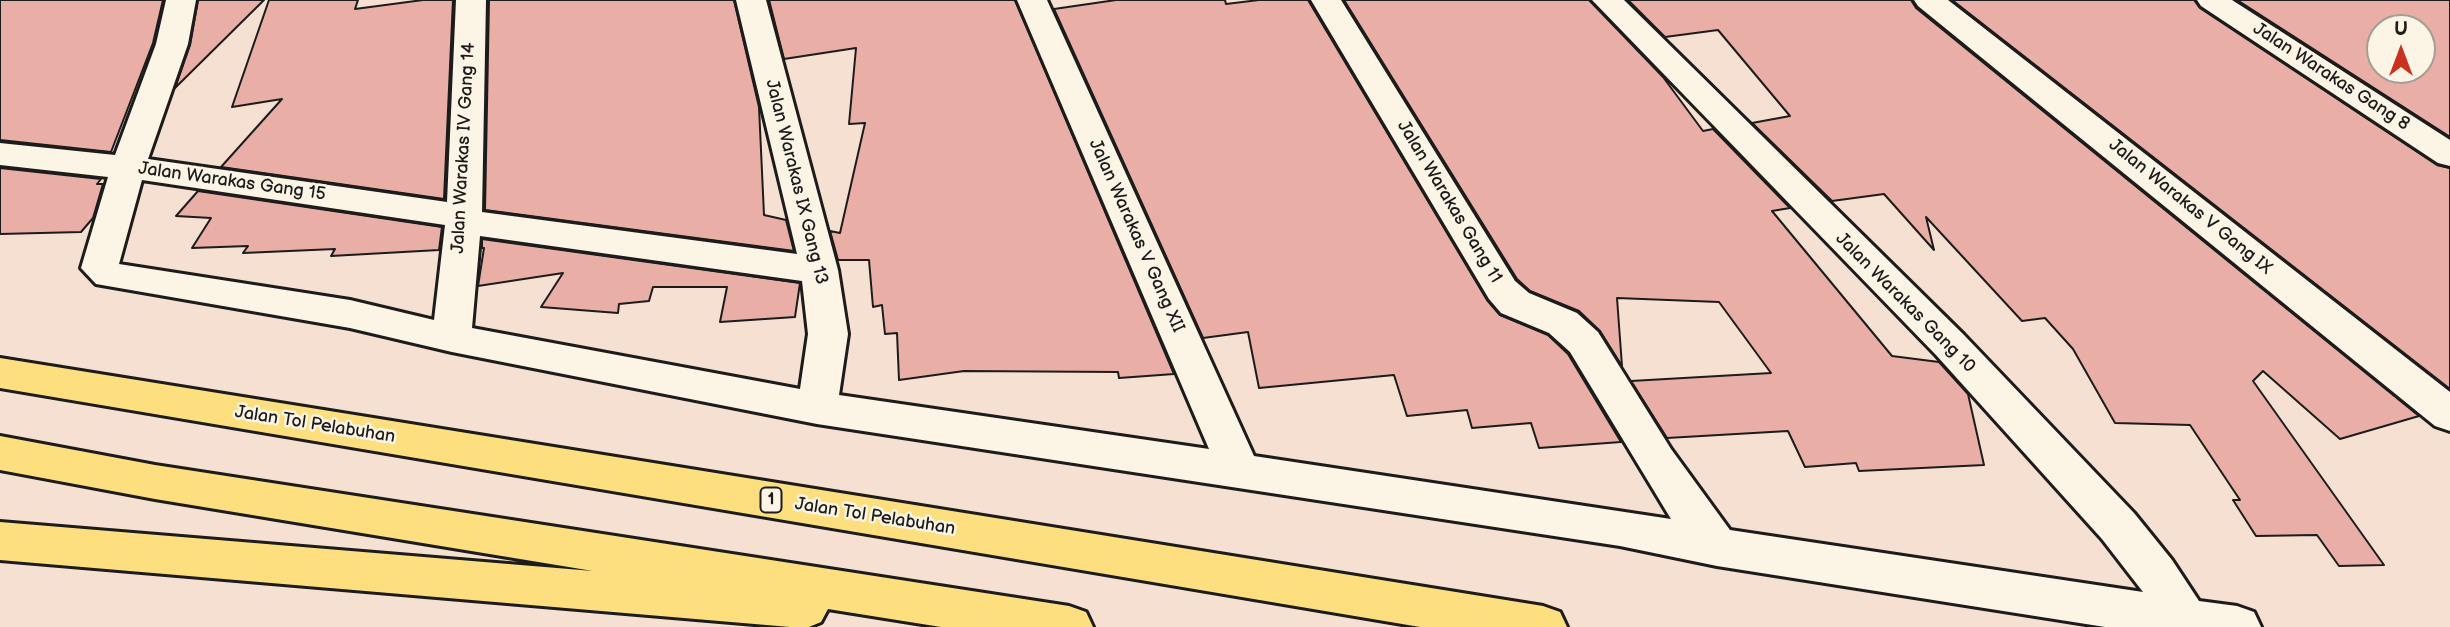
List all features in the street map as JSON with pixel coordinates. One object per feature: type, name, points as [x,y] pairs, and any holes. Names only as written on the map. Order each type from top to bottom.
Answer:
[{"type":"highway","name":"Jalan Tol Pelabuhan","points":[[0,373],[1543,627]]},
{"type":"highway","points":[[0,453],[169,484],[1069,627]]},
{"type":"highway","points":[[0,541],[1027,627]]},
{"type":"street","points":[[181,0],[172,44],[128,168],[100,268],[109,275],[350,314],[452,338],[819,396],[1233,456],[1717,547],[2237,627]]},
{"type":"street","name":"Jalan Warakas IV Gang 14","points":[[452,338],[464,219],[471,0]]},
{"type":"street","name":"Jalan Warakas IX Gang 13","points":[[751,0],[819,270],[827,344],[819,396]]},
{"type":"street","name":"Jalan Warakas V Gang XII","points":[[1032,0],[1233,456]]},
{"type":"street","name":"Jalan Warakas Gang 11","points":[[1326,0],[1502,290],[1515,303],[1563,323],[1584,342],[1656,461],[1717,547]]},
{"type":"street","name":"Jalan Warakas Gang 10","points":[[1607,0],[1950,345],[2119,526],[2156,574],[2186,620]]},
{"type":"street","name":"Jalan Warakas V Gang IX","points":[[1930,0],[2450,415]]},
{"type":"street","name":"Jalan Warakas Gang 8","points":[[2212,0],[2450,155]]},
{"type":"street","name":"Jalan Warakas Gang 15","points":[[0,154],[128,168],[819,270]]},
{"type":"building","points":[[0,0],[163,0],[153,43],[111,152],[0,140]]},
{"type":"building","points":[[198,0],[264,0],[175,88],[190,45]]},
{"type":"building","points":[[269,0],[358,0],[355,9],[423,0],[453,0],[444,199],[221,167],[282,99],[232,107]]},
{"type":"building","points":[[489,0],[734,0],[759,107],[764,215],[786,220],[794,251],[485,210]]},
{"type":"building","points":[[769,0],[1015,0],[1174,374],[1119,378],[1118,372],[964,371],[899,380],[897,333],[885,334],[882,305],[873,307],[869,260],[838,260],[830,231],[840,233],[865,123],[849,124],[856,48],[784,59]]},
{"type":"building","points":[[1116,0],[1225,0],[1226,4],[1259,0],[1308,0],[1487,300],[1500,315],[1548,335],[1568,354],[1621,442],[1539,448],[1531,423],[1472,428],[1467,410],[1407,416],[1394,375],[1259,388],[1248,332],[1203,338],[1054,9]]},
{"type":"building","points":[[1344,0],[1589,0],[1663,77],[1703,131],[1713,129],[1790,208],[1772,211],[1892,356],[1939,362],[1968,394],[1984,465],[1859,471],[1856,463],[1805,467],[1788,431],[1667,438],[1631,381],[1771,373],[1719,302],[1617,298],[1622,366],[1600,331],[1579,311],[1530,291],[1517,279]]},
{"type":"building","points":[[1628,0],[1911,0],[1916,8],[2419,416],[2340,439],[2263,371],[2253,381],[2384,565],[2339,566],[2317,535],[2256,536],[2233,500],[2240,500],[2190,425],[2115,423],[2073,349],[2045,318],[2022,321],[1926,217],[1934,250],[1884,194],[1832,201],[1752,123],[1790,116],[1718,30],[1665,37]]},
{"type":"building","points":[[1952,0],[2194,0],[2200,8],[2437,165],[2450,168],[2450,389]]},
{"type":"building","points":[[2237,0],[2450,0],[2450,137],[2368,84],[2436,84],[2436,14],[2366,14],[2366,83]]},
{"type":"building","points":[[0,168],[101,179],[97,184],[103,184],[93,218],[81,232],[0,234]]},
{"type":"building","points":[[198,191],[442,227],[439,250],[331,256],[335,249],[243,253],[248,246],[192,248],[211,218],[176,216]]},
{"type":"building","points":[[482,239],[800,283],[795,317],[720,322],[727,287],[653,287],[649,301],[619,304],[618,313],[541,307],[563,273],[478,286],[484,248]]}]
